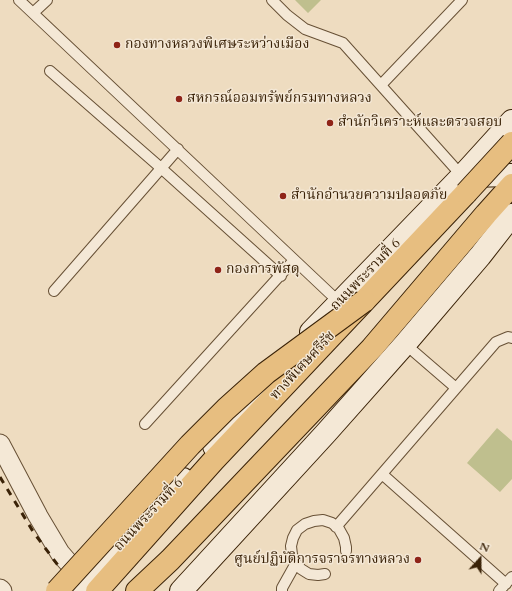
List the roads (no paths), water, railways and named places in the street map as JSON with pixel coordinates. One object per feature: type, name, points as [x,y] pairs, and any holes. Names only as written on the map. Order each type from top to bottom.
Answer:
[{"type":"highway","name":"ทางพิเศษศรีรัช","points":[[86,588],[214,460],[512,143]]},
{"type":"highway","points":[[138,591],[170,560],[372,348],[512,185]]},
{"type":"highway","points":[[57,591],[190,445],[226,409],[266,372],[364,301]]},
{"type":"highway","points":[[147,591],[170,560]]},
{"type":"main road","name":"ถนนพระรามที่ 6","points":[[86,588],[217,443],[303,341],[462,176],[512,121]]},
{"type":"main road","points":[[462,176],[512,175]]},
{"type":"main road","points":[[181,591],[326,433],[405,344],[480,256],[512,215]]},
{"type":"street","points":[[0,444],[38,516],[60,553],[86,588]]},
{"type":"lane","points":[[19,0],[340,303]]},
{"type":"lane","points":[[33,13],[46,0]]},
{"type":"lane","points":[[272,0],[287,15],[305,29],[343,43],[462,176]]},
{"type":"lane","points":[[381,85],[462,0]]},
{"type":"lane","points":[[50,71],[281,276]]},
{"type":"lane","points":[[54,291],[178,149]]},
{"type":"lane","points":[[145,424],[294,260]]},
{"type":"lane","points":[[336,527],[496,342],[508,337],[512,338]]},
{"type":"lane","points":[[405,344],[456,388]]},
{"type":"lane","points":[[382,474],[506,584]]},
{"type":"lane","points":[[325,574],[309,574],[301,569],[296,563],[292,555],[291,546],[297,530],[305,524],[323,520],[339,529],[344,538],[346,551]]},
{"type":"lane","points":[[282,591],[282,588],[296,563]]},
{"type":"railway","points":[[0,477],[34,533],[77,591]]},
{"type":"place","name":"กองทางหลวงพิเศษระหว่างเมือง","points":[[117,45]]},
{"type":"place","name":"สหกรณ์ออมทรัพย์กรมทางหลวง","points":[[179,99]]},
{"type":"place","name":"สำนักวิเคราะห์และตรวจสอบ","points":[[330,123]]},
{"type":"place","name":"สำนักอำนวยความปลอดภัย","points":[[283,196]]},
{"type":"place","name":"กองการพัสดุ","points":[[218,270]]},
{"type":"place","name":"ศูนย์ปฏิบัติการจราจรทางหลวง","points":[[418,560]]}]
